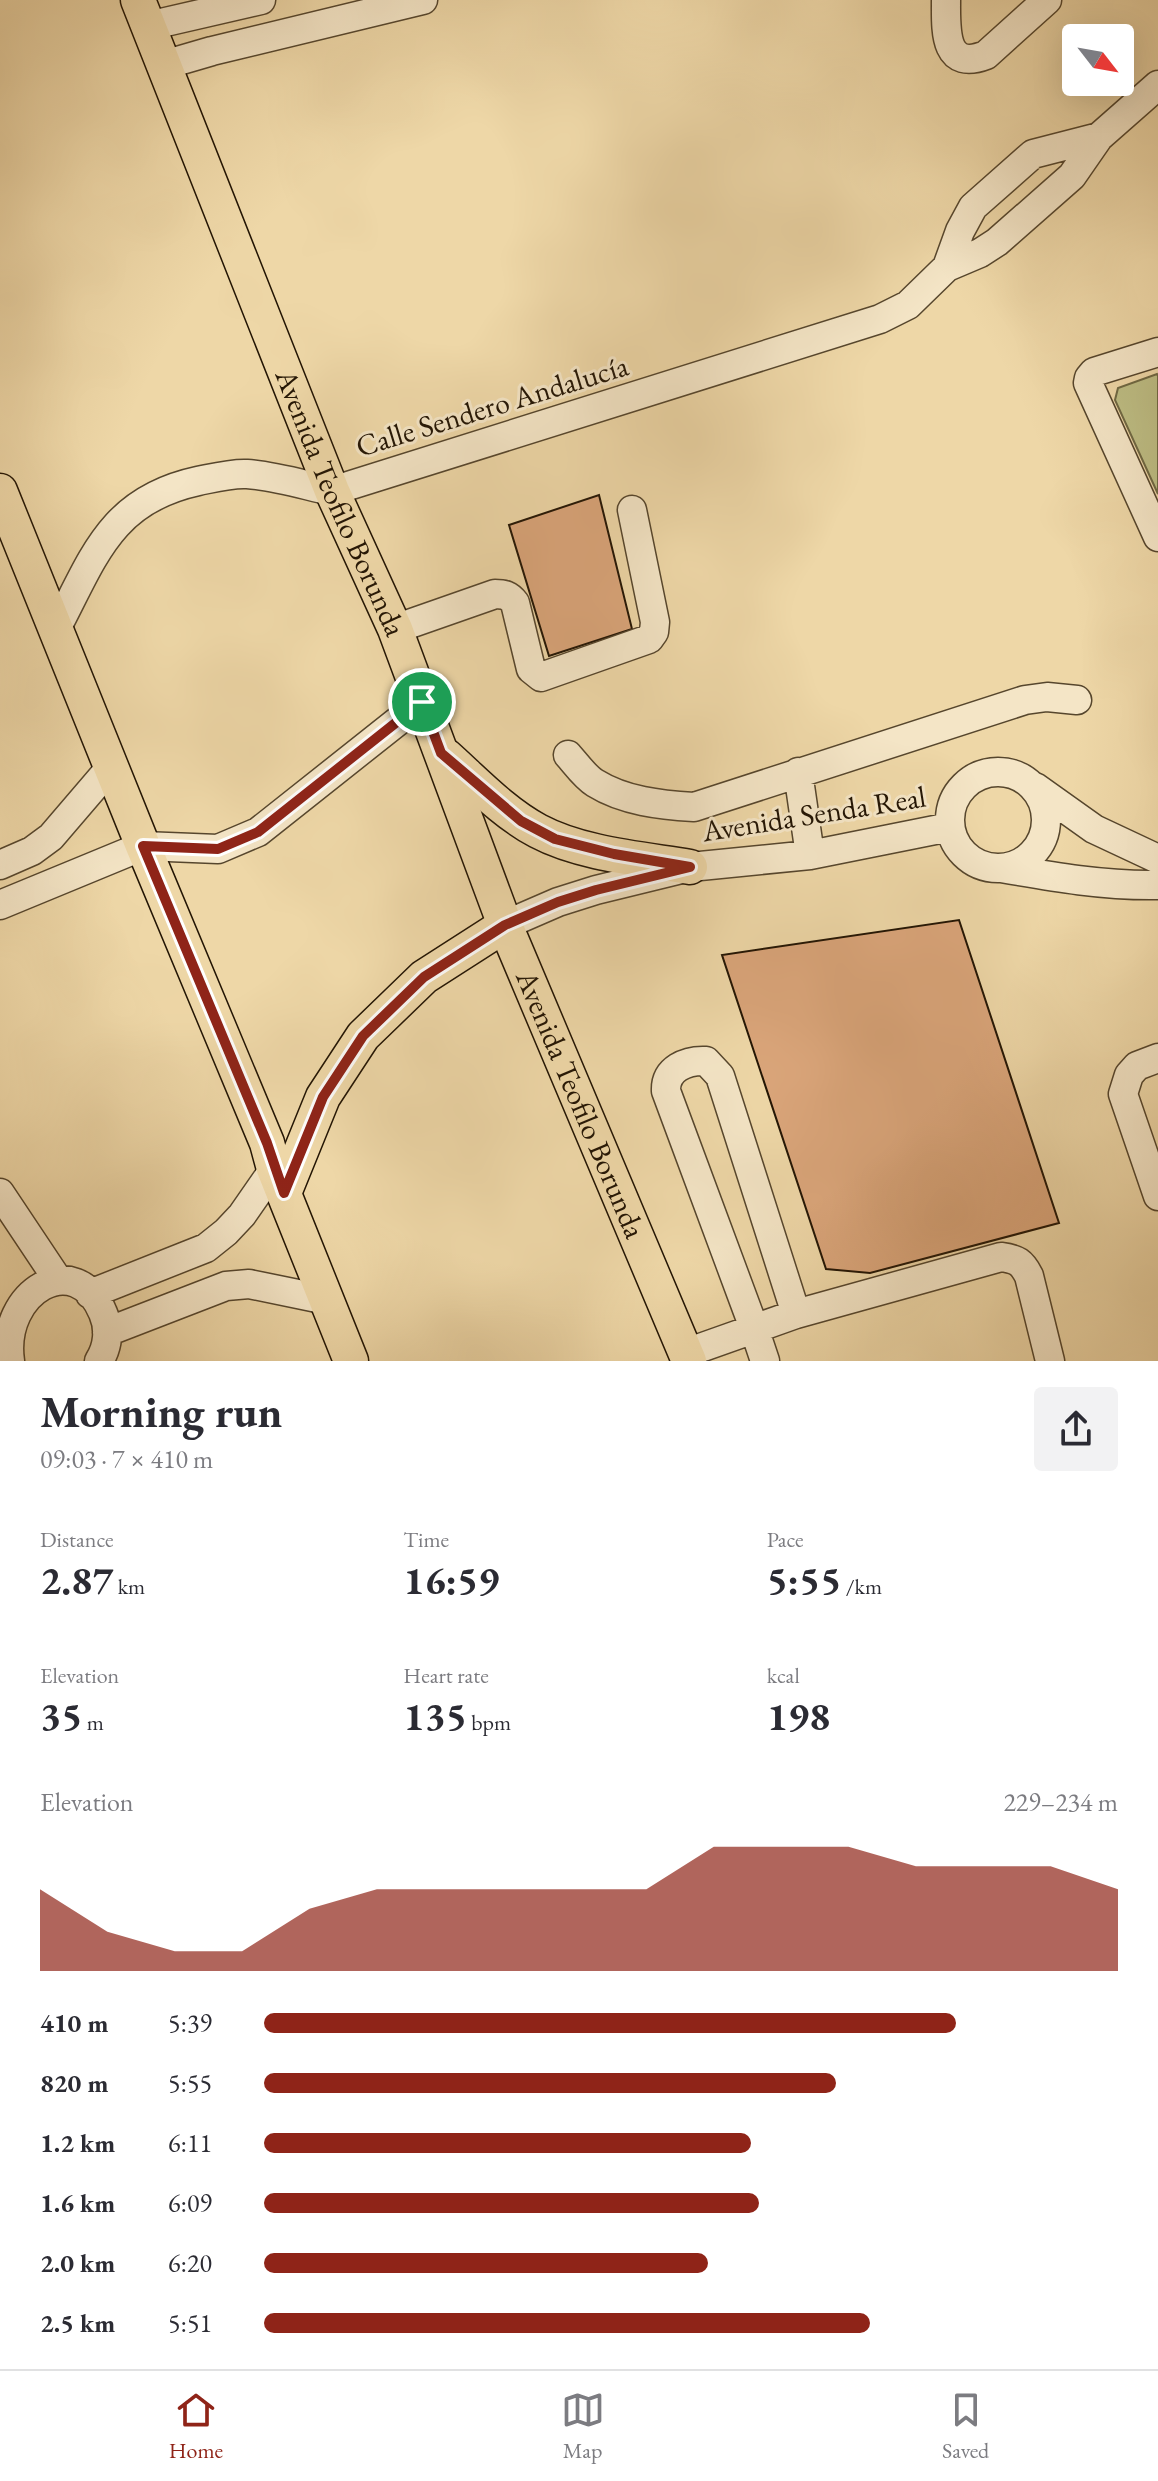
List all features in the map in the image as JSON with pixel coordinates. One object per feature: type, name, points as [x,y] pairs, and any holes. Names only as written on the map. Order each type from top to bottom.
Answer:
[{"type":"main road","name":"Avenida Teofilo Borunda","points":[[143,13],[332,491],[395,629],[505,925],[688,1357]]},
{"type":"main road","points":[[0,491],[267,1143],[279,1181],[351,1361]]},
{"type":"main road","points":[[441,753],[521,821],[555,839],[614,854],[690,867]]},
{"type":"main road","points":[[279,1181],[323,1097],[363,1036],[424,977],[505,925]]},
{"type":"street","points":[[143,13],[261,0]]},
{"type":"street","points":[[164,65],[423,0]]},
{"type":"street","points":[[946,0],[949,46],[962,57],[974,60],[986,55],[1047,0]]},
{"type":"street","points":[[199,6],[212,51]]},
{"type":"street","name":"Calle Sendero Andalucía","points":[[56,629],[98,550],[120,519],[149,497],[179,485],[246,474],[332,491],[880,319],[908,305],[947,267],[980,253],[1020,222],[1072,176],[1099,137],[1158,85]]},
{"type":"street","name":"Calle Sendero Andalucía","points":[[947,267],[973,207],[1033,154],[1099,137]]},
{"type":"street","points":[[1158,352],[1094,372],[1088,383],[1158,537]]},
{"type":"street","points":[[395,629],[502,594],[515,603],[531,669],[541,677],[649,639],[655,622],[632,510]]},
{"type":"street","points":[[568,755],[593,782],[628,798],[694,807],[1025,700],[1047,697],[1077,700]]},
{"type":"street","points":[[0,905],[143,846],[218,849],[258,832],[422,702]]},
{"type":"street","points":[[0,865],[32,851],[51,837],[111,767]]},
{"type":"street","name":"Avenida Senda Real","points":[[1158,859],[1094,829],[1018,775],[1001,771],[984,773],[968,781],[957,794],[950,810],[950,827],[956,844],[967,858],[983,866],[1067,879],[1158,885]]},
{"type":"street","points":[[798,772],[810,855]]},
{"type":"street","points":[[1000,868],[1018,864],[1033,853],[1043,837],[1047,818],[1042,800],[1032,785]]},
{"type":"street","name":"Avenida Senda Real","points":[[505,925],[558,902],[596,890],[690,867],[810,855],[950,827]]},
{"type":"street","points":[[1157,1191],[1123,1094],[1129,1075],[1137,1066],[1158,1058]]},
{"type":"street","points":[[765,1361],[666,1091],[666,1081],[671,1071],[698,1060],[706,1061],[720,1076],[796,1314]]},
{"type":"street","points":[[90,1294],[206,1248],[279,1181]]},
{"type":"street","points":[[0,1193],[58,1280]]},
{"type":"street","points":[[688,1357],[754,1328],[796,1314],[1001,1257],[1014,1258],[1023,1264],[1029,1276],[1050,1361]]},
{"type":"street","points":[[10,1361],[4,1349],[2,1332],[6,1293],[58,1280],[75,1284],[99,1305],[105,1318],[104,1352]]},
{"type":"street","points":[[104,1352],[226,1286],[249,1284],[327,1300]]},
{"type":"green space","points":[[1157,374],[1158,494],[1115,400],[1118,388]]},
{"type":"building","points":[[599,495],[632,629],[549,656],[509,525]]},
{"type":"building","points":[[959,920],[1059,1223],[870,1273],[826,1269],[722,955]]},
{"type":"route","points":[[422,702],[441,753],[521,821],[555,839],[614,854],[690,867],[558,902],[505,925],[424,977],[363,1036],[323,1097],[284,1193],[267,1143],[143,846],[218,849],[258,832],[422,702]]}]
